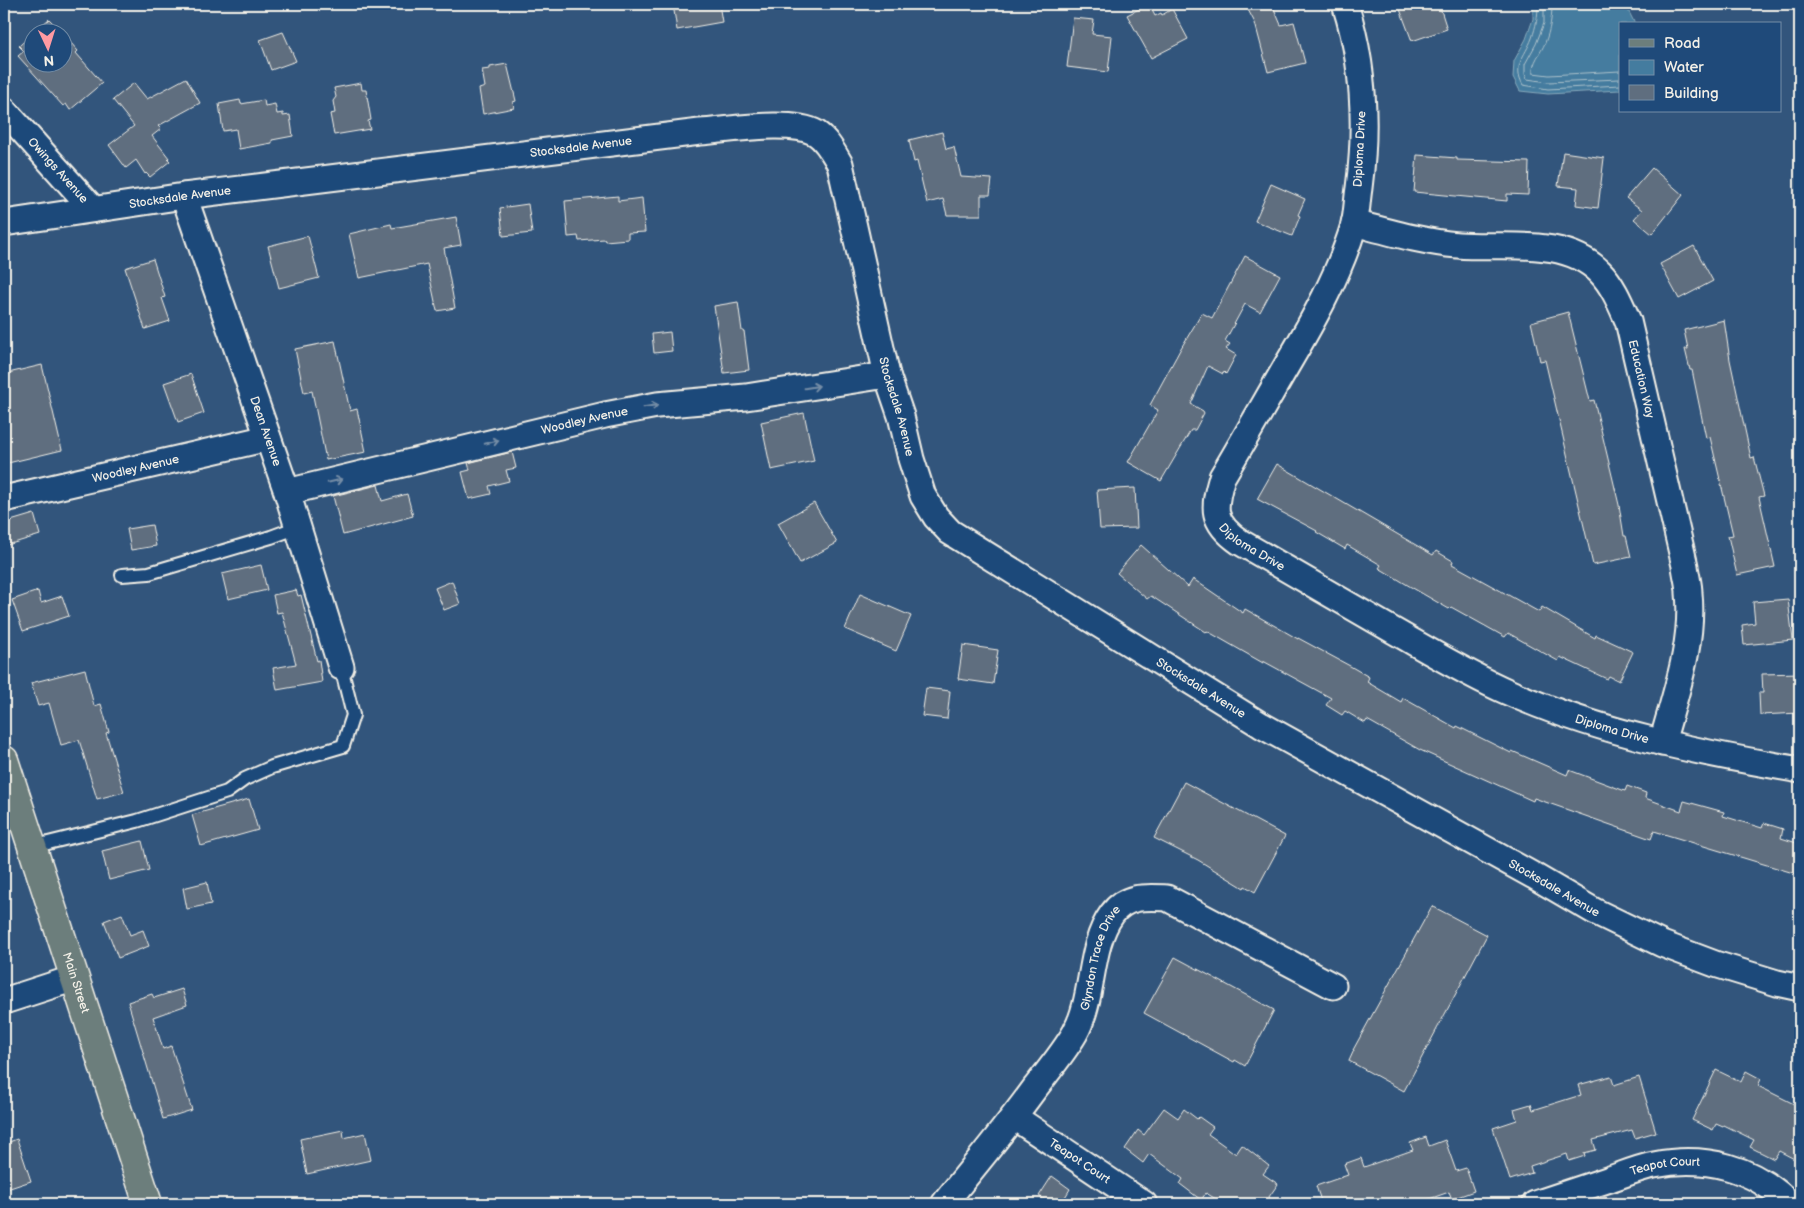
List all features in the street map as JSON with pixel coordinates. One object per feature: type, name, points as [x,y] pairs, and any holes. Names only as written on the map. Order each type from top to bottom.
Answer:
[{"type":"main road","name":"Main Street","points":[[4,760],[148,1204]]},
{"type":"street","name":"Diploma Drive","points":[[1345,4],[1352,28],[1360,73],[1363,117],[1361,170],[1354,224],[1338,270],[1312,321],[1222,477],[1216,500],[1218,519],[1225,532],[1450,663],[1508,692],[1586,722],[1662,743],[1716,756],[1800,770]]},
{"type":"street","name":"Owings Avenue","points":[[4,110],[93,209]]},
{"type":"street","name":"Stocksdale Avenue","points":[[4,224],[184,196],[700,132],[776,126],[803,128],[818,134],[828,145],[840,164],[887,375],[901,416],[923,496],[936,517],[950,532],[1261,725],[1594,911],[1662,944],[1715,964],[1800,988]]},
{"type":"street","name":"Dean Avenue","points":[[184,196],[287,492],[341,667]]},
{"type":"street","name":"Education Way","points":[[1354,224],[1430,243],[1482,247],[1523,246],[1550,248],[1578,257],[1600,272],[1617,296],[1628,321],[1685,566],[1689,593],[1686,653],[1662,743]]},
{"type":"street","name":"Woodley Avenue","points":[[287,492],[605,415],[657,405],[746,397],[887,375]]},
{"type":"street","name":"Woodley Avenue","points":[[4,500],[268,438]]},
{"type":"street","name":"Glyndon Trace Drive","points":[[944,1204],[1014,1117],[1076,1032],[1084,1012],[1101,936],[1112,914],[1125,901],[1142,896],[1167,898],[1333,986]]},
{"type":"street","points":[[4,1001],[75,978]]},
{"type":"street","name":"Teapot Court","points":[[1014,1117],[1144,1204]]},
{"type":"street","name":"Teapot Court","points":[[1534,1204],[1653,1165],[1679,1162],[1711,1163],[1738,1169],[1763,1182],[1790,1204]]},
{"type":"lane","points":[[122,576],[149,572],[271,537],[298,527]]},
{"type":"lane","points":[[32,846],[146,818],[227,792],[246,779],[272,767],[344,746],[353,715],[341,667]]},
{"type":"water","points":[[1533,4],[1625,4],[1634,22],[1619,22],[1619,90],[1548,94],[1520,91],[1513,77],[1514,61],[1526,39],[1533,19]]},
{"type":"building","points":[[673,4],[719,4],[722,22],[677,30]]},
{"type":"building","points":[[1149,4],[1155,16],[1161,13],[1162,15],[1172,9],[1188,39],[1151,58],[1127,15]]},
{"type":"building","points":[[1245,4],[1272,4],[1281,25],[1294,22],[1305,63],[1268,72],[1255,23]]},
{"type":"building","points":[[1398,4],[1439,4],[1447,29],[1412,41]]},
{"type":"building","points":[[1073,18],[1094,20],[1092,34],[1112,36],[1108,72],[1067,67]]},
{"type":"building","points":[[283,32],[296,61],[271,70],[260,40]]},
{"type":"building","points":[[72,44],[78,51],[76,53],[102,83],[70,110],[66,104],[63,106],[32,72],[72,72]]},
{"type":"building","points":[[507,64],[516,101],[513,102],[514,108],[483,114],[479,89],[485,87],[482,70]]},
{"type":"building","points":[[186,78],[200,103],[158,126],[161,129],[152,136],[170,161],[150,177],[145,174],[136,160],[126,168],[109,145],[134,126],[113,100],[134,83],[147,99]]},
{"type":"building","points":[[361,83],[362,90],[366,90],[371,120],[368,121],[370,129],[334,135],[330,114],[335,113],[333,101],[336,97],[334,88]]},
{"type":"building","points":[[240,100],[241,104],[264,100],[265,106],[275,104],[277,114],[283,113],[283,116],[290,115],[293,136],[272,140],[272,143],[239,149],[236,129],[223,131],[219,104]]},
{"type":"building","points":[[942,132],[946,149],[954,147],[961,177],[992,179],[990,195],[981,195],[981,215],[947,215],[943,199],[927,203],[917,161],[914,162],[909,140]]},
{"type":"building","points":[[1563,152],[1604,158],[1598,208],[1576,205],[1578,188],[1558,186]]},
{"type":"building","points":[[1417,155],[1457,158],[1457,160],[1529,162],[1528,195],[1507,194],[1507,201],[1414,192]]},
{"type":"building","points":[[1652,168],[1683,195],[1652,234],[1634,219],[1642,210],[1626,198]]},
{"type":"building","points":[[1271,184],[1305,199],[1292,236],[1255,221]]},
{"type":"building","points":[[618,196],[618,201],[642,198],[645,232],[628,233],[628,239],[605,241],[604,239],[579,241],[578,236],[568,237],[565,201]]},
{"type":"building","points":[[528,204],[532,233],[503,236],[500,208]]},
{"type":"building","points":[[456,217],[461,245],[444,248],[455,308],[437,311],[427,264],[359,278],[349,234],[391,224],[392,228]]},
{"type":"building","points":[[308,236],[319,278],[279,288],[268,246]]},
{"type":"building","points":[[1694,246],[1713,281],[1679,299],[1660,264]]},
{"type":"building","points":[[1245,256],[1280,275],[1260,312],[1245,304],[1225,341],[1230,344],[1226,349],[1236,355],[1226,374],[1208,366],[1191,404],[1204,413],[1195,430],[1191,430],[1161,481],[1128,462],[1158,410],[1150,405],[1181,348],[1202,313],[1212,318]]},
{"type":"building","points":[[153,259],[165,297],[162,298],[170,321],[145,329],[125,268]]},
{"type":"building","points":[[738,302],[749,370],[724,373],[714,306]]},
{"type":"building","points":[[1568,312],[1590,401],[1594,400],[1619,505],[1624,536],[1626,536],[1631,557],[1593,565],[1545,360],[1540,361],[1531,322]]},
{"type":"building","points":[[1724,320],[1730,360],[1751,458],[1754,457],[1764,496],[1759,497],[1775,567],[1737,575],[1728,536],[1733,535],[1710,437],[1706,438],[1692,370],[1690,370],[1685,349],[1688,349],[1684,330]]},
{"type":"building","points":[[670,332],[672,351],[654,353],[652,334]]},
{"type":"building","points":[[335,341],[350,411],[357,409],[366,452],[326,460],[312,391],[304,393],[295,349]]},
{"type":"building","points":[[42,365],[62,450],[8,463],[4,446],[4,374]]},
{"type":"building","points":[[191,374],[204,413],[178,422],[164,383]]},
{"type":"building","points":[[804,413],[814,461],[771,470],[761,422]]},
{"type":"building","points":[[512,452],[516,468],[506,470],[509,481],[489,486],[491,494],[469,499],[462,472],[470,470],[468,463]]},
{"type":"building","points":[[1277,464],[1433,555],[1436,551],[1453,561],[1452,564],[1539,612],[1542,607],[1595,638],[1596,635],[1633,652],[1619,681],[1609,676],[1607,679],[1560,657],[1558,661],[1508,633],[1505,637],[1451,607],[1449,609],[1379,568],[1381,565],[1347,545],[1345,549],[1317,531],[1257,499]]},
{"type":"building","points":[[378,485],[382,501],[407,494],[413,516],[343,535],[333,496]]},
{"type":"building","points":[[1135,488],[1137,528],[1100,529],[1097,490]]},
{"type":"building","points":[[814,503],[837,543],[800,563],[778,523]]},
{"type":"building","points":[[34,514],[40,535],[4,546],[4,523]]},
{"type":"building","points":[[152,525],[156,546],[131,550],[127,529]]},
{"type":"building","points":[[1141,545],[1188,587],[1193,579],[1243,613],[1245,609],[1369,677],[1367,682],[1401,702],[1403,698],[1456,728],[1457,726],[1511,753],[1512,751],[1567,775],[1569,770],[1625,791],[1627,786],[1646,793],[1645,798],[1681,811],[1684,801],[1724,812],[1723,816],[1762,828],[1764,823],[1783,829],[1781,838],[1800,844],[1800,875],[1654,831],[1651,839],[1534,798],[1533,801],[1420,750],[1367,720],[1365,723],[1345,711],[1342,715],[1326,705],[1331,698],[1206,632],[1151,596],[1147,599],[1117,573]]},
{"type":"building","points":[[261,565],[267,590],[228,599],[222,574]]},
{"type":"building","points":[[452,581],[460,604],[444,610],[435,588]]},
{"type":"building","points":[[296,590],[298,596],[301,595],[317,661],[319,660],[322,682],[277,690],[273,668],[296,664],[282,612],[277,613],[273,595]]},
{"type":"building","points":[[38,591],[41,603],[62,596],[69,616],[23,631],[12,600]]},
{"type":"building","points":[[860,594],[911,616],[896,651],[845,629]]},
{"type":"building","points":[[1788,599],[1793,640],[1744,645],[1742,625],[1755,623],[1753,602]]},
{"type":"building","points":[[963,645],[998,650],[993,684],[958,679]]},
{"type":"building","points":[[85,669],[94,706],[101,704],[109,732],[106,733],[124,792],[97,799],[79,740],[61,745],[49,703],[38,706],[31,683]]},
{"type":"building","points":[[1800,673],[1800,713],[1760,715],[1759,693],[1763,693],[1762,674]]},
{"type":"building","points":[[926,688],[950,691],[947,719],[922,716]]},
{"type":"building","points":[[1184,782],[1285,836],[1255,892],[1245,886],[1244,888],[1198,860],[1154,838]]},
{"type":"building","points":[[249,799],[258,830],[201,846],[192,815]]},
{"type":"building","points":[[142,841],[149,870],[109,880],[102,851]]},
{"type":"building","points":[[207,882],[211,904],[187,909],[183,888]]},
{"type":"building","points":[[1432,906],[1487,935],[1404,1091],[1349,1061],[1353,1050]]},
{"type":"building","points":[[122,914],[130,935],[143,930],[149,946],[118,958],[104,921]]},
{"type":"building","points":[[1175,957],[1274,1010],[1245,1066],[1235,1060],[1234,1062],[1144,1013]]},
{"type":"building","points":[[182,989],[187,1005],[153,1017],[163,1049],[171,1046],[192,1110],[163,1119],[128,1002],[152,994],[154,998]]},
{"type":"building","points":[[1716,1070],[1741,1082],[1746,1071],[1761,1079],[1758,1086],[1800,1107],[1800,1162],[1779,1151],[1774,1159],[1750,1147],[1754,1140],[1724,1125],[1723,1127],[1716,1124],[1713,1130],[1692,1120]]},
{"type":"building","points":[[1611,1076],[1614,1085],[1639,1077],[1656,1132],[1635,1138],[1632,1130],[1593,1140],[1596,1150],[1584,1153],[1585,1156],[1569,1161],[1567,1154],[1530,1166],[1532,1173],[1510,1180],[1493,1128],[1517,1120],[1514,1109],[1531,1104],[1533,1110],[1581,1095],[1578,1085]]},
{"type":"building","points":[[1164,1108],[1178,1118],[1184,1109],[1197,1119],[1199,1117],[1213,1127],[1208,1134],[1236,1154],[1242,1145],[1269,1166],[1263,1174],[1278,1184],[1264,1204],[1224,1204],[1206,1193],[1201,1200],[1180,1184],[1183,1179],[1149,1154],[1143,1163],[1125,1149],[1138,1130],[1144,1135]]},
{"type":"building","points":[[343,1130],[344,1138],[365,1133],[371,1160],[307,1174],[300,1139]]},
{"type":"building","points":[[1426,1137],[1429,1146],[1445,1140],[1456,1171],[1466,1168],[1474,1191],[1452,1199],[1449,1192],[1415,1204],[1322,1204],[1316,1186],[1348,1175],[1344,1164],[1361,1158],[1364,1167],[1413,1150],[1410,1143]]},
{"type":"building","points":[[17,1139],[31,1181],[4,1190],[4,1144]]},
{"type":"building","points":[[1052,1176],[1070,1189],[1061,1204],[1051,1204],[1039,1196]]}]
